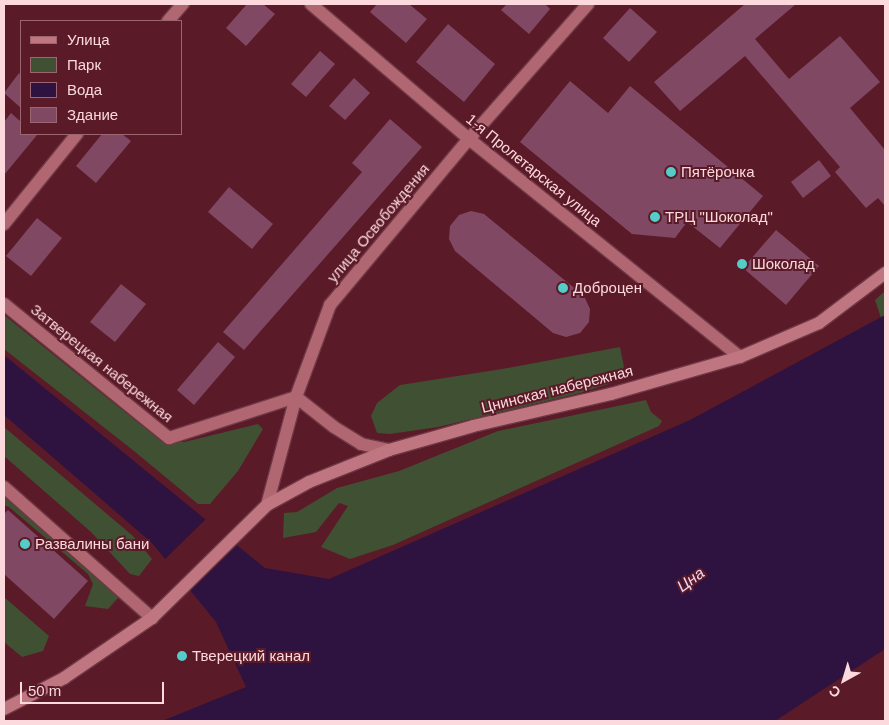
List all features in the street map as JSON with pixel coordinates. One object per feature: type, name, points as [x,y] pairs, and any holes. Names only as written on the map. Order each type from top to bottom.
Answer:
[{"type":"main road","name":"Цнинская набережная","points":[[4,709],[64,678],[152,618],[267,504],[308,482],[389,450],[473,426],[611,394],[740,357],[819,323],[885,273]]},
{"type":"street","points":[[169,20],[183,4]]},
{"type":"street","name":"1-я Пролетарская улица","points":[[311,4],[469,139],[740,357]]},
{"type":"street","name":"улица Освобождения","points":[[267,504],[296,397],[330,305],[469,139],[588,4]]},
{"type":"street","points":[[4,224],[76,135]]},
{"type":"street","name":"Затверецкая набережная","points":[[4,304],[169,438],[296,397]]},
{"type":"street","points":[[296,397],[334,427],[361,444],[389,450]]},
{"type":"street","points":[[4,487],[152,618]]},
{"type":"green space","points":[[885,291],[885,315],[881,318],[875,300]]},
{"type":"green space","points":[[4,315],[161,441],[184,442],[258,424],[263,429],[238,471],[210,504],[198,504],[4,349]]},
{"type":"green space","points":[[620,347],[624,367],[612,383],[580,393],[438,427],[390,434],[377,433],[371,416],[377,403],[400,385],[502,369]]},
{"type":"green space","points":[[646,400],[651,412],[662,421],[659,426],[393,545],[350,559],[321,547],[348,506],[339,503],[316,532],[283,538],[284,513],[297,512],[337,488],[399,471],[498,431]]},
{"type":"green space","points":[[4,427],[133,536],[152,559],[139,576],[130,574],[91,532],[4,456]]},
{"type":"green space","points":[[4,488],[120,591],[118,598],[108,609],[85,606],[93,584],[88,574],[9,507],[4,505]]},
{"type":"green space","points":[[4,597],[49,636],[43,651],[22,657],[4,642]]},
{"type":"water","name":"Цна","points":[[885,315],[885,649],[775,721],[162,721],[246,687],[216,622],[152,543],[4,415],[4,355],[265,568],[329,579],[690,420]]},
{"type":"pier","points":[[207,518],[236,541],[186,586],[164,560]]},
{"type":"building","points":[[247,4],[263,4],[275,14],[246,46],[226,28]]},
{"type":"building","points":[[377,4],[409,4],[427,19],[406,43],[370,12]]},
{"type":"building","points":[[507,4],[545,4],[550,9],[529,34],[501,10]]},
{"type":"building","points":[[745,4],[796,4],[755,39],[789,79],[840,36],[880,82],[850,108],[885,150],[885,206],[878,198],[866,208],[835,172],[840,167],[745,56],[680,111],[654,82]]},
{"type":"building","points":[[630,8],[657,32],[629,62],[603,38]]},
{"type":"building","points":[[448,24],[495,64],[464,102],[416,62]]},
{"type":"building","points":[[320,51],[335,64],[306,97],[291,84]]},
{"type":"building","points":[[19,73],[20,107],[4,93]]},
{"type":"building","points":[[354,78],[370,93],[345,120],[329,106]]},
{"type":"building","points":[[570,81],[608,113],[630,86],[763,196],[720,248],[687,222],[675,238],[632,234],[520,142]]},
{"type":"building","points":[[11,113],[20,121],[20,135],[37,135],[4,175],[4,122]]},
{"type":"building","points":[[390,119],[422,147],[244,350],[223,332],[362,172],[352,163]]},
{"type":"building","points":[[101,135],[123,135],[131,141],[96,183],[76,166]]},
{"type":"building","points":[[819,160],[831,176],[803,198],[791,182]]},
{"type":"building","points":[[229,187],[273,224],[252,249],[208,212]]},
{"type":"building","points":[[471,211],[484,214],[584,296],[590,309],[589,322],[580,333],[566,337],[553,333],[455,251],[449,239],[450,226],[459,215]]},
{"type":"building","points":[[37,218],[62,238],[31,276],[6,256]]},
{"type":"building","points":[[776,230],[819,266],[786,305],[743,268]]},
{"type":"building","points":[[121,284],[146,304],[115,342],[90,322]]},
{"type":"building","points":[[218,342],[235,357],[194,405],[177,390]]},
{"type":"building","name":"Развалины бани","points":[[8,510],[88,581],[54,619],[4,574],[4,514]]},
{"type":"place","name":"Пятёрочка","points":[[671,172]]},
{"type":"place","name":"ТРЦ \"Шоколад\"","points":[[655,217]]},
{"type":"place","name":"Шоколад","points":[[742,264]]},
{"type":"place","name":"Доброцен","points":[[563,288]]},
{"type":"place","name":"Развалины бани","points":[[25,544]]},
{"type":"place","name":"Тверецкий канал","points":[[182,656]]}]
